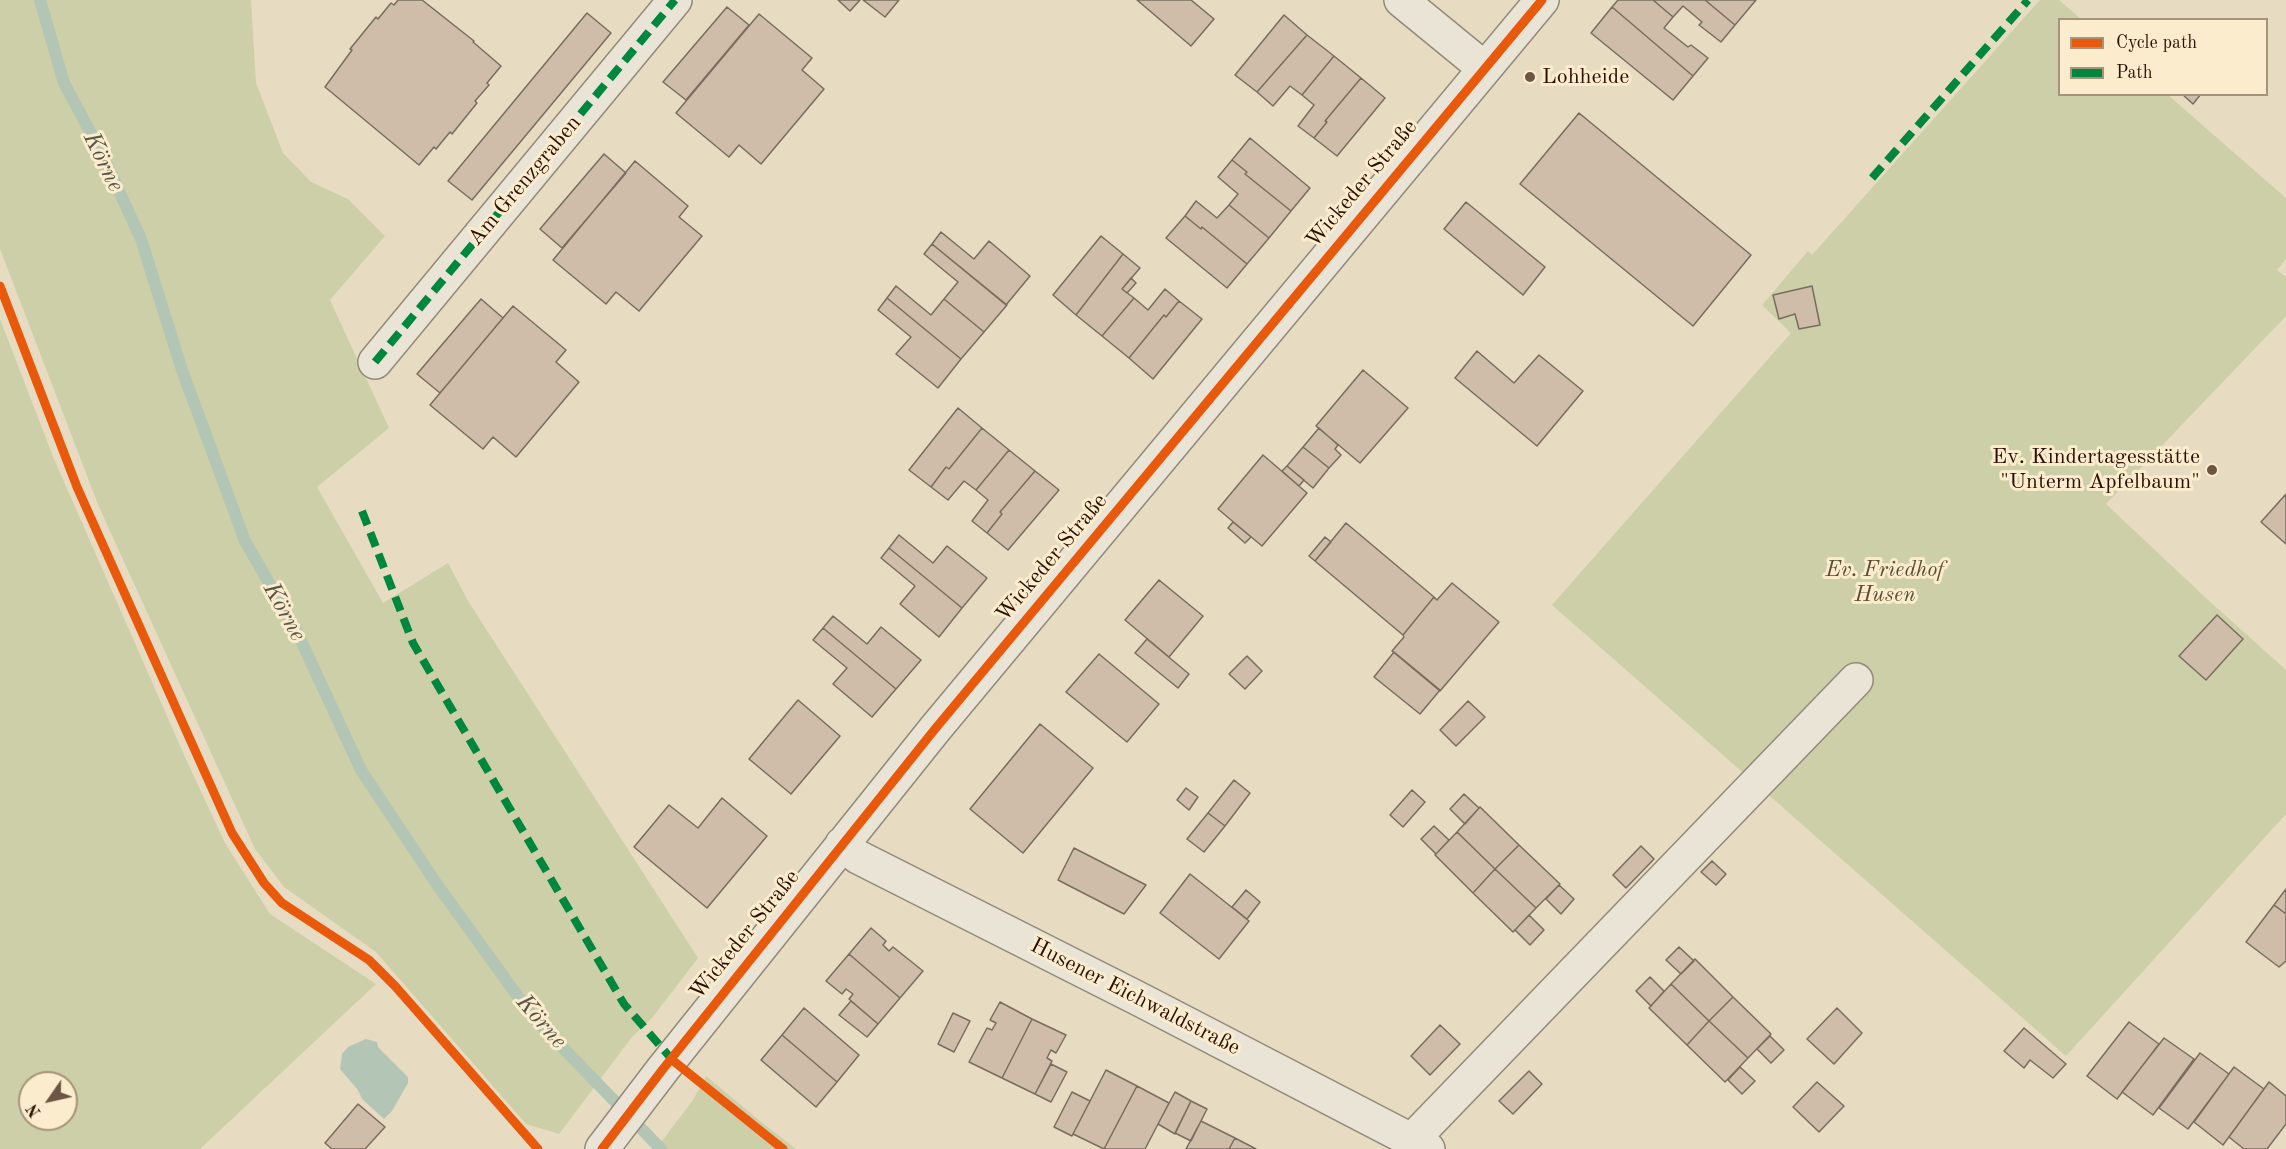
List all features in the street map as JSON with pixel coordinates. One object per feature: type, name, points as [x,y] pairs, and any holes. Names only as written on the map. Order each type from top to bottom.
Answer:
[{"type":"street","name":"Am Grenzgraben","points":[[375,362],[675,0]]},
{"type":"street","points":[[1401,0],[1484,68]]},
{"type":"street","name":"Wickeder Straße","points":[[602,1149],[934,729],[1542,0]]},
{"type":"street","points":[[1420,1145],[1856,680]]},
{"type":"street","name":"Husener Eichwaldstraße","points":[[842,844],[858,857],[1420,1145]]},
{"type":"green space","points":[[0,0],[251,0],[256,83],[283,153],[311,182],[348,199],[385,236],[330,300],[389,428],[317,487],[383,603],[448,563],[468,601],[698,958],[652,1018],[632,1037],[559,1134],[526,1124],[376,952],[284,887],[255,849],[99,507],[0,249]]},
{"type":"green space","name":"Ev. Friedhof Husen","points":[[2040,0],[2059,0],[2080,18],[2058,18],[2058,96],[2169,96],[2286,198],[2286,259],[2277,270],[2286,277],[2286,316],[2106,504],[2286,670],[2286,814],[2066,1056],[1552,605],[1791,333],[1762,305],[1808,251],[1812,255]]},
{"type":"green space","points":[[0,319],[54,459],[225,843],[270,914],[376,984],[200,1149],[0,1149]]},
{"type":"green space","points":[[706,1076],[796,1149],[656,1149],[693,1100]]},
{"type":"shaded area","points":[[366,1039],[377,1042],[378,1047],[408,1077],[408,1083],[392,1111],[384,1119],[362,1099],[358,1090],[340,1069],[342,1054],[348,1047]]},
{"type":"building","points":[[398,0],[422,0],[474,41],[501,66],[475,101],[477,103],[452,134],[450,132],[436,149],[434,147],[419,165],[325,87],[352,50],[350,49],[376,17],[378,19],[391,3],[394,5]]},
{"type":"building","points":[[838,0],[860,0],[850,11]]},
{"type":"building","points":[[863,0],[899,0],[885,17]]},
{"type":"building","points":[[1137,0],[1191,0],[1214,19],[1191,46]]},
{"type":"building","points":[[1618,0],[1653,0],[1673,17],[1664,28],[1688,47],[1691,45],[1708,58],[1693,76],[1612,7]]},
{"type":"building","points":[[1653,0],[1705,0],[1735,25],[1721,42],[1699,25],[1702,22],[1683,6],[1673,17]]},
{"type":"building","points":[[1705,0],[1756,0],[1735,25]]},
{"type":"building","points":[[727,7],[749,25],[686,100],[663,82]]},
{"type":"building","points":[[1612,7],[1693,76],[1673,100],[1591,33]]},
{"type":"building","points":[[587,13],[611,33],[472,200],[448,181]]},
{"type":"building","points":[[759,14],[812,58],[802,70],[824,89],[761,164],[739,145],[729,157],[676,113]]},
{"type":"building","points":[[1284,15],[1307,35],[1257,92],[1235,75]]},
{"type":"building","points":[[1307,35],[1334,56],[1302,95],[1290,86],[1273,106],[1257,92]]},
{"type":"building","points":[[1334,56],[1361,78],[1325,121],[1327,122],[1314,138],[1298,126],[1314,105],[1302,95]]},
{"type":"building","points":[[1361,78],[1385,98],[1337,156],[1314,138],[1327,122],[1325,121]]},
{"type":"building","points":[[2184,96],[2199,96],[2193,104]]},
{"type":"building","points":[[1579,113],[1751,255],[1693,326],[1520,184]]},
{"type":"building","points":[[1250,138],[1310,188],[1291,211],[1245,174],[1247,172],[1232,160]]},
{"type":"building","points":[[604,154],[626,173],[562,248],[540,229]]},
{"type":"building","points":[[1232,160],[1247,172],[1245,174],[1291,211],[1269,238],[1229,205],[1238,194],[1218,177]]},
{"type":"building","points":[[635,161],[688,206],[679,217],[702,236],[639,311],[616,292],[606,304],[553,260]]},
{"type":"building","points":[[1196,201],[1217,218],[1229,205],[1269,238],[1247,264],[1185,216]]},
{"type":"building","points":[[1466,202],[1545,267],[1523,295],[1444,229]]},
{"type":"building","points":[[1185,216],[1247,264],[1227,288],[1166,238]]},
{"type":"building","points":[[941,232],[974,259],[989,241],[1030,276],[1006,305],[932,244]]},
{"type":"building","points":[[1101,236],[1123,254],[1076,315],[1053,295]]},
{"type":"building","points":[[932,244],[1007,305],[984,332],[944,299],[958,282],[924,254]]},
{"type":"building","points":[[1123,254],[1140,268],[1122,289],[1134,298],[1102,336],[1076,315]]},
{"type":"building","points":[[1131,278],[1136,283],[1127,293],[1122,289]]},
{"type":"building","points":[[896,286],[931,315],[944,299],[984,332],[961,359],[887,298]]},
{"type":"building","points":[[1812,286],[1820,325],[1799,329],[1795,314],[1779,319],[1773,295]]},
{"type":"building","points":[[1165,289],[1179,301],[1166,317],[1164,315],[1129,358],[1102,336],[1134,298],[1148,310]]},
{"type":"building","points":[[887,298],[961,359],[938,388],[896,354],[911,337],[878,310]]},
{"type":"building","points":[[481,299],[503,318],[440,393],[417,374]]},
{"type":"building","points":[[1179,301],[1202,319],[1153,379],[1129,358],[1164,315],[1166,317]]},
{"type":"building","points":[[513,306],[566,350],[556,362],[579,382],[516,457],[493,437],[483,449],[430,405]]},
{"type":"building","points":[[1477,351],[1514,383],[1539,355],[1583,391],[1537,446],[1455,378]]},
{"type":"building","points":[[1363,370],[1408,408],[1360,463],[1316,426]]},
{"type":"building","points":[[958,408],[982,428],[949,469],[946,467],[931,487],[909,470]]},
{"type":"building","points":[[982,428],[1009,450],[976,490],[964,481],[948,500],[931,487],[946,467],[949,469]]},
{"type":"building","points":[[1319,428],[1338,445],[1335,449],[1341,455],[1329,468],[1303,447]]},
{"type":"building","points":[[1303,447],[1329,468],[1313,488],[1287,466]]},
{"type":"building","points":[[1009,450],[1035,471],[1000,512],[1002,514],[987,533],[972,521],[988,500],[976,490]]},
{"type":"building","points":[[1263,455],[1307,493],[1262,546],[1218,509]]},
{"type":"building","points":[[1287,466],[1304,480],[1299,486],[1282,471]]},
{"type":"building","points":[[1035,471],[1059,490],[1008,550],[987,533],[1002,514],[1000,512]]},
{"type":"building","points":[[2286,494],[2286,544],[2261,522]]},
{"type":"building","points":[[1233,522],[1251,537],[1245,543],[1228,528]]},
{"type":"building","points":[[1346,523],[1434,597],[1403,635],[1315,561]]},
{"type":"building","points":[[899,535],[933,563],[947,546],[987,578],[962,608],[889,548]]},
{"type":"building","points":[[1325,537],[1331,542],[1315,561],[1309,556]]},
{"type":"building","points":[[889,548],[962,608],[939,637],[900,604],[915,586],[881,558]]},
{"type":"building","points":[[1159,580],[1203,616],[1169,657],[1125,620]]},
{"type":"building","points":[[1452,583],[1499,622],[1440,691],[1392,651],[1434,597],[1437,600]]},
{"type":"building","points":[[2217,615],[2243,639],[2206,680],[2179,656]]},
{"type":"building","points":[[833,616],[867,644],[881,627],[921,660],[896,689],[823,628]]},
{"type":"building","points":[[823,628],[896,689],[872,717],[833,684],[847,668],[813,640]]},
{"type":"building","points":[[1147,639],[1189,674],[1178,688],[1135,653]]},
{"type":"building","points":[[1394,652],[1440,690],[1420,714],[1374,677]]},
{"type":"building","points":[[1099,654],[1159,704],[1127,742],[1066,692]]},
{"type":"building","points":[[1247,656],[1262,671],[1245,689],[1229,674]]},
{"type":"building","points":[[798,700],[840,736],[791,794],[749,759]]},
{"type":"building","points":[[1468,701],[1485,717],[1456,746],[1440,730]]},
{"type":"building","points":[[1040,724],[1093,768],[1023,853],[970,809]]},
{"type":"building","points":[[1234,780],[1250,793],[1225,826],[1208,813]]},
{"type":"building","points":[[1186,788],[1198,797],[1189,810],[1177,800]]},
{"type":"building","points":[[1412,790],[1425,802],[1403,827],[1390,815]]},
{"type":"building","points":[[1464,794],[1479,808],[1465,824],[1450,809]]},
{"type":"building","points":[[722,798],[767,836],[707,908],[634,847],[669,805],[698,828]]},
{"type":"building","points":[[1480,807],[1519,845],[1495,869],[1457,832]]},
{"type":"building","points":[[1208,813],[1225,826],[1204,852],[1187,839]]},
{"type":"building","points":[[1434,826],[1449,840],[1436,854],[1421,839]]},
{"type":"building","points":[[1457,832],[1495,869],[1473,893],[1435,855]]},
{"type":"building","points":[[1519,845],[1560,884],[1536,908],[1495,869]]},
{"type":"building","points":[[1641,846],[1654,859],[1626,888],[1613,875]]},
{"type":"building","points":[[1074,848],[1146,885],[1124,914],[1058,880]]},
{"type":"building","points":[[1712,861],[1726,874],[1716,885],[1701,872]]},
{"type":"building","points":[[1495,869],[1536,908],[1513,932],[1473,893]]},
{"type":"building","points":[[1190,874],[1249,921],[1219,959],[1160,913]]},
{"type":"building","points":[[1559,885],[1574,899],[1561,914],[1546,899]]},
{"type":"building","points":[[2286,889],[2286,914],[2274,905]]},
{"type":"building","points":[[1246,890],[1260,902],[1247,919],[1232,907]]},
{"type":"building","points":[[2274,905],[2286,914],[2286,961],[2279,967],[2246,942]]},
{"type":"building","points":[[1529,915],[1544,930],[1530,945],[1515,930]]},
{"type":"building","points":[[871,928],[886,941],[883,945],[889,951],[893,947],[923,971],[900,998],[849,954]]},
{"type":"building","points":[[1679,947],[1694,961],[1681,974],[1666,960]]},
{"type":"building","points":[[849,954],[900,998],[878,1024],[849,999],[853,994],[846,989],[842,994],[826,981]]},
{"type":"building","points":[[1695,959],[1733,997],[1709,1021],[1671,984]]},
{"type":"building","points":[[1650,977],[1664,991],[1651,1006],[1636,991]]},
{"type":"building","points":[[1671,984],[1709,1021],[1687,1045],[1649,1008]]},
{"type":"building","points":[[1733,997],[1771,1034],[1748,1058],[1709,1021]]},
{"type":"building","points":[[851,1001],[878,1024],[867,1037],[839,1015]]},
{"type":"building","points":[[1000,1002],[1032,1019],[1002,1078],[969,1062],[987,1028],[992,1030],[996,1023],[990,1020]]},
{"type":"building","points":[[804,1008],[859,1055],[837,1082],[782,1035]]},
{"type":"building","points":[[1837,1008],[1862,1033],[1834,1064],[1807,1039]]},
{"type":"building","points":[[953,1013],[970,1021],[954,1052],[938,1044]]},
{"type":"building","points":[[1032,1019],[1066,1035],[1056,1053],[1051,1050],[1047,1058],[1052,1061],[1035,1094],[1002,1078]]},
{"type":"building","points":[[1709,1021],[1748,1058],[1725,1082],[1687,1045]]},
{"type":"building","points":[[2129,1022],[2159,1044],[2117,1099],[2087,1076]]},
{"type":"building","points":[[1440,1025],[1460,1044],[1430,1075],[1411,1056]]},
{"type":"building","points":[[2024,1028],[2066,1064],[2053,1078],[2030,1060],[2024,1068],[2004,1051]]},
{"type":"building","points":[[782,1035],[837,1082],[816,1107],[761,1060]]},
{"type":"building","points":[[1770,1036],[1784,1050],[1771,1063],[1757,1049]]},
{"type":"building","points":[[2164,1038],[2194,1059],[2153,1115],[2122,1092]]},
{"type":"building","points":[[2200,1053],[2229,1074],[2188,1129],[2159,1108]]},
{"type":"building","points":[[1051,1064],[1067,1072],[1051,1102],[1035,1094]]},
{"type":"building","points":[[1740,1067],[1755,1081],[1742,1094],[1728,1080]]},
{"type":"building","points":[[2234,1067],[2264,1089],[2223,1145],[2194,1122]]},
{"type":"building","points":[[1106,1070],[1137,1086],[1104,1149],[1073,1134]]},
{"type":"building","points":[[1529,1071],[1542,1084],[1513,1114],[1499,1101]]},
{"type":"building","points":[[1817,1082],[1844,1106],[1819,1132],[1793,1107]]},
{"type":"building","points":[[2269,1082],[2286,1096],[2286,1124],[2267,1149],[2244,1149],[2229,1137]]},
{"type":"building","points":[[1137,1086],[1169,1103],[1145,1149],[1104,1149]]},
{"type":"building","points":[[1072,1092],[1090,1101],[1072,1136],[1054,1127]]},
{"type":"building","points":[[1175,1092],[1191,1101],[1175,1134],[1158,1124]]},
{"type":"building","points":[[1191,1101],[1207,1109],[1191,1141],[1175,1133]]},
{"type":"building","points":[[358,1104],[385,1127],[365,1149],[332,1149],[325,1143]]},
{"type":"building","points":[[1201,1121],[1235,1138],[1229,1149],[1186,1149]]},
{"type":"building","points":[[1235,1138],[1256,1149],[1229,1149]]},
{"type":"waterway","name":"Körne","points":[[40,0],[64,83],[101,152],[141,239],[182,370],[245,541],[297,632],[361,770],[436,883],[532,1016],[661,1149]]},
{"type":"marked path","points":[[375,362],[675,0]]},
{"type":"marked path","points":[[1872,178],[2028,0]]},
{"type":"marked path","points":[[362,511],[413,643],[624,1004],[675,1063]]},
{"type":"cycle path","points":[[602,1149],[663,1069],[935,729],[1542,0]]},
{"type":"cycle path","points":[[0,286],[77,487],[232,833],[264,883],[282,903],[369,960],[395,986],[538,1149]]},
{"type":"cycle path","points":[[671,1059],[783,1149]]},
{"type":"place","name":"Lohheide","points":[[1530,77]]},
{"type":"place","name":"Ev. Kindertagesstätte \"Unterm Apfelbaum\"","points":[[2212,470]]}]
